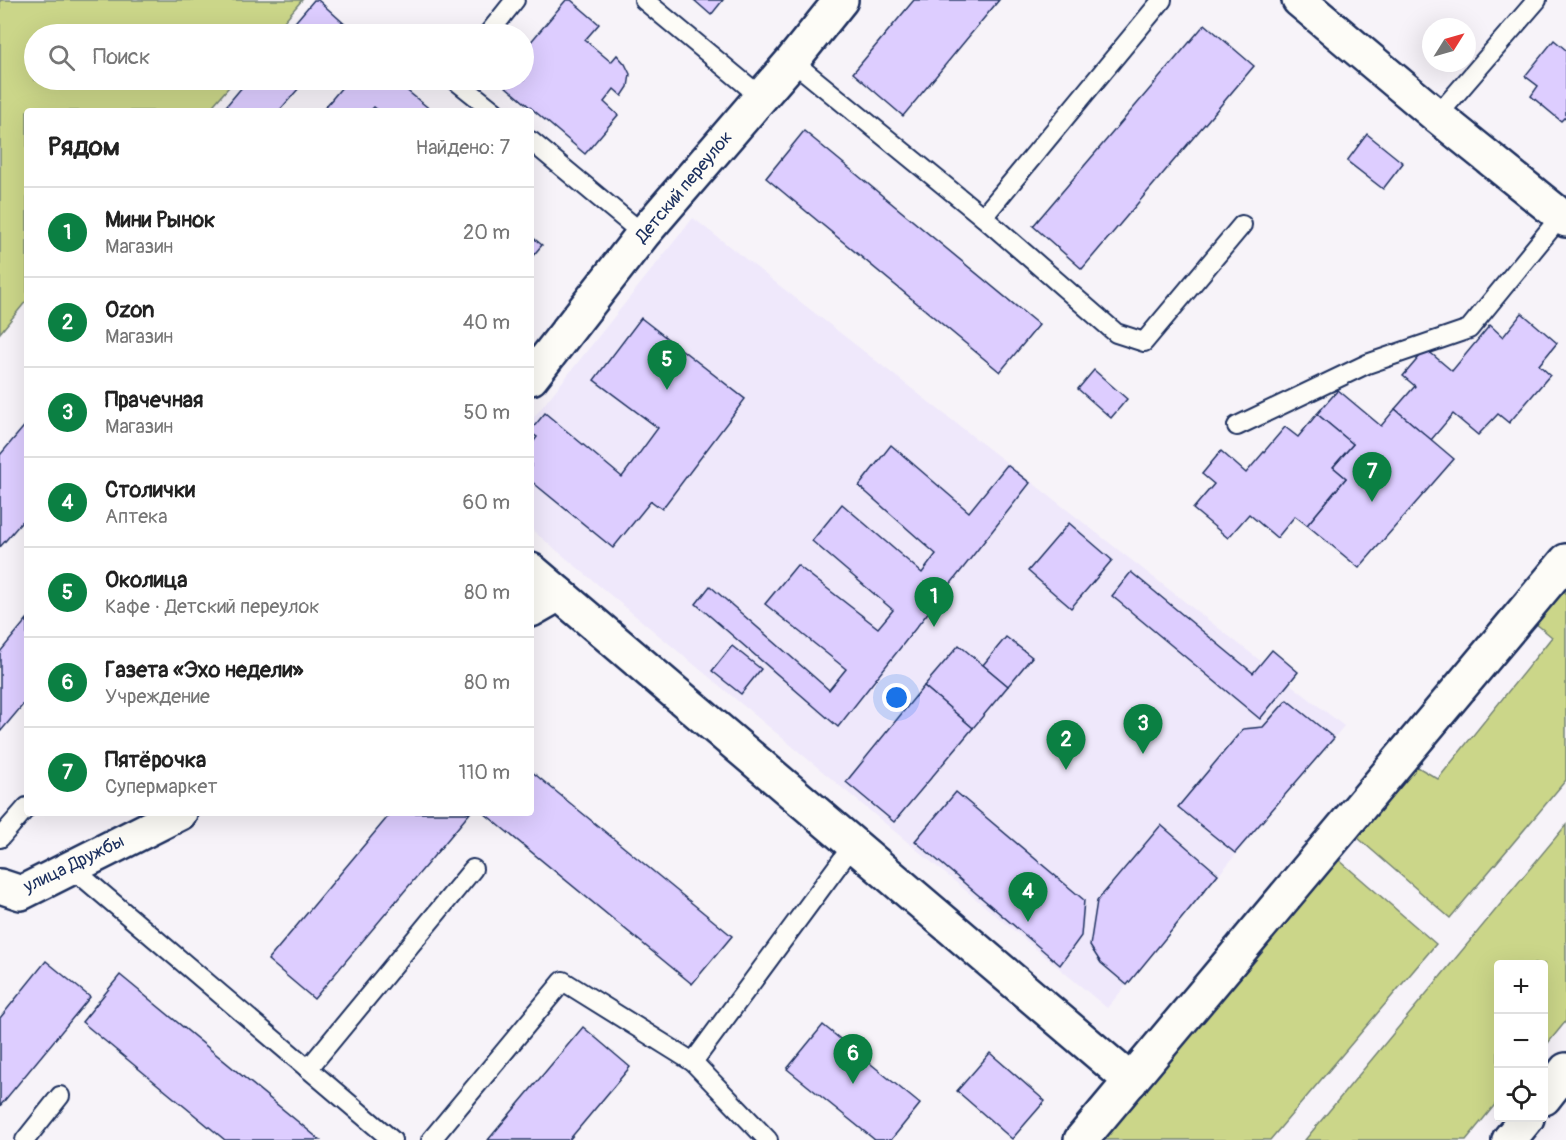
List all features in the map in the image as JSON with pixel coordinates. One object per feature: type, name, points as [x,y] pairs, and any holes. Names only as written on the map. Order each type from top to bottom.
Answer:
[{"type":"street","name":"Детский переулок","points":[[534,374],[643,234],[792,61],[841,0]]},
{"type":"street","points":[[1299,0],[1563,218]]},
{"type":"street","points":[[1081,1140],[1566,561]]},
{"type":"street","points":[[534,573],[1131,1081]]},
{"type":"street","points":[[534,608],[559,594]]},
{"type":"street","name":"улица Дружбы","points":[[0,886],[21,893],[174,816]]},
{"type":"street","points":[[1548,1093],[1566,1071]]},
{"type":"street","points":[[1509,1140],[1524,1122]]},
{"type":"lane","points":[[496,24],[515,0]]},
{"type":"lane","points":[[644,0],[761,97]]},
{"type":"lane","points":[[983,217],[1162,0]]},
{"type":"lane","points":[[1437,116],[1537,0]]},
{"type":"lane","points":[[792,61],[983,217],[1116,333],[1144,342],[1242,225]]},
{"type":"lane","points":[[468,90],[490,108]]},
{"type":"lane","points":[[534,143],[643,234]]},
{"type":"lane","points":[[1237,426],[1367,364],[1469,328],[1563,218]]},
{"type":"lane","points":[[0,838],[24,810]]},
{"type":"lane","points":[[693,1062],[853,845]]},
{"type":"lane","points":[[72,868],[392,1140]]},
{"type":"lane","points":[[308,1069],[473,869]]},
{"type":"lane","points":[[431,1140],[562,981],[693,1062],[768,1140]]},
{"type":"lane","points":[[25,1140],[60,1096]]},
{"type":"shaded area","points":[[693,218],[1344,726],[1107,1008],[534,531],[534,417]]},
{"type":"green space","points":[[0,0],[302,0],[282,24],[24,24],[24,90],[226,90],[211,108],[24,108],[24,304],[0,333]]},
{"type":"green space","points":[[1566,585],[1566,780],[1450,918],[1358,838],[1416,766],[1438,779],[1552,637],[1535,623]]},
{"type":"green space","points":[[1566,825],[1566,1021],[1548,1043],[1548,960],[1494,960],[1494,1106],[1466,1140],[1305,1140]]},
{"type":"green space","points":[[1339,860],[1436,944],[1270,1140],[1101,1140]]},
{"type":"building","points":[[314,0],[318,0],[345,24],[294,24]]},
{"type":"building","points":[[566,0],[571,0],[599,24],[585,40],[611,62],[617,55],[630,74],[628,87],[622,96],[614,89],[604,102],[618,115],[585,154],[534,111],[534,108],[531,108],[510,90],[534,90],[534,38]]},
{"type":"building","points":[[694,0],[723,0],[711,15]]},
{"type":"building","points":[[914,0],[999,0],[903,116],[853,73]]},
{"type":"building","points":[[1205,24],[1254,66],[1082,269],[1033,226]]},
{"type":"building","points":[[1554,40],[1566,50],[1566,119],[1561,121],[1531,96],[1538,86],[1525,76]]},
{"type":"building","points":[[240,90],[297,90],[282,108],[225,108]]},
{"type":"building","points":[[340,90],[406,90],[428,108],[374,107],[325,108]]},
{"type":"building","points":[[804,131],[1039,325],[1000,372],[766,178]]},
{"type":"building","points":[[1367,134],[1403,163],[1383,189],[1347,161]]},
{"type":"building","points":[[534,238],[542,245],[534,254]]},
{"type":"building","points":[[1522,313],[1557,343],[1539,365],[1550,375],[1509,423],[1498,414],[1478,435],[1453,414],[1431,440],[1395,409],[1415,386],[1403,376],[1426,349],[1452,371],[1490,325],[1503,337]]},
{"type":"building","points":[[641,318],[745,399],[662,509],[651,501],[613,548],[534,483],[534,441],[537,437],[534,435],[534,426],[545,413],[622,477],[658,428],[594,380]]},
{"type":"building","points":[[1094,370],[1127,399],[1111,418],[1078,389]]},
{"type":"building","points":[[1338,390],[1381,426],[1395,409],[1454,459],[1359,568],[1307,525],[1346,478],[1333,467],[1353,444],[1317,414]]},
{"type":"building","points":[[1317,414],[1353,444],[1333,467],[1346,478],[1307,525],[1295,516],[1277,538],[1249,514],[1228,538],[1193,509],[1214,484],[1202,474],[1221,451],[1246,473],[1285,427],[1298,437]]},
{"type":"building","points":[[24,427],[24,519],[0,547],[0,455]]},
{"type":"building","points":[[891,445],[969,512],[1007,465],[1030,483],[838,727],[696,604],[710,586],[829,690],[846,669],[765,604],[797,565],[878,628],[893,610],[812,541],[842,504],[922,573],[936,554],[859,486]]},
{"type":"building","points":[[1069,523],[1112,560],[1071,608],[1028,571]]},
{"type":"building","points":[[1131,572],[1253,673],[1272,650],[1298,672],[1260,719],[1112,596]]},
{"type":"building","points":[[24,623],[24,704],[0,732],[0,652]]},
{"type":"building","points":[[1006,637],[1032,657],[1008,686],[983,665]]},
{"type":"building","points":[[959,645],[1008,686],[973,728],[924,686]]},
{"type":"building","points":[[732,646],[761,669],[741,694],[712,671]]},
{"type":"building","points":[[924,686],[973,728],[894,822],[846,782]]},
{"type":"building","points":[[1287,700],[1334,738],[1235,853],[1178,807],[1243,729],[1263,727]]},
{"type":"building","points":[[534,773],[732,936],[692,984],[488,816],[534,816]]},
{"type":"building","points":[[956,792],[1084,900],[1081,936],[1060,965],[915,841]]},
{"type":"building","points":[[388,816],[467,816],[314,999],[268,960]]},
{"type":"building","points":[[1161,825],[1218,874],[1127,985],[1101,963],[1090,946],[1097,901]]},
{"type":"building","points":[[46,961],[90,997],[0,1106],[0,1018]]},
{"type":"building","points":[[120,975],[320,1140],[225,1140],[82,1022]]},
{"type":"building","points":[[823,1025],[920,1104],[891,1140],[875,1140],[787,1069]]},
{"type":"building","points":[[583,1027],[630,1067],[569,1140],[488,1140]]},
{"type":"building","points":[[990,1053],[1045,1101],[1012,1139],[957,1091]]},
{"type":"place","name":"Околица","points":[[667,390]]},
{"type":"place","name":"Пятёрочка","points":[[1372,502]]},
{"type":"place","name":"Мини Рынок","points":[[934,627]]},
{"type":"place","name":"Прачечная","points":[[1143,754]]},
{"type":"place","name":"Ozon","points":[[1066,770]]},
{"type":"place","name":"Столички","points":[[1028,922]]},
{"type":"place","name":"Газета «Эхо недели»","points":[[853,1084]]}]
